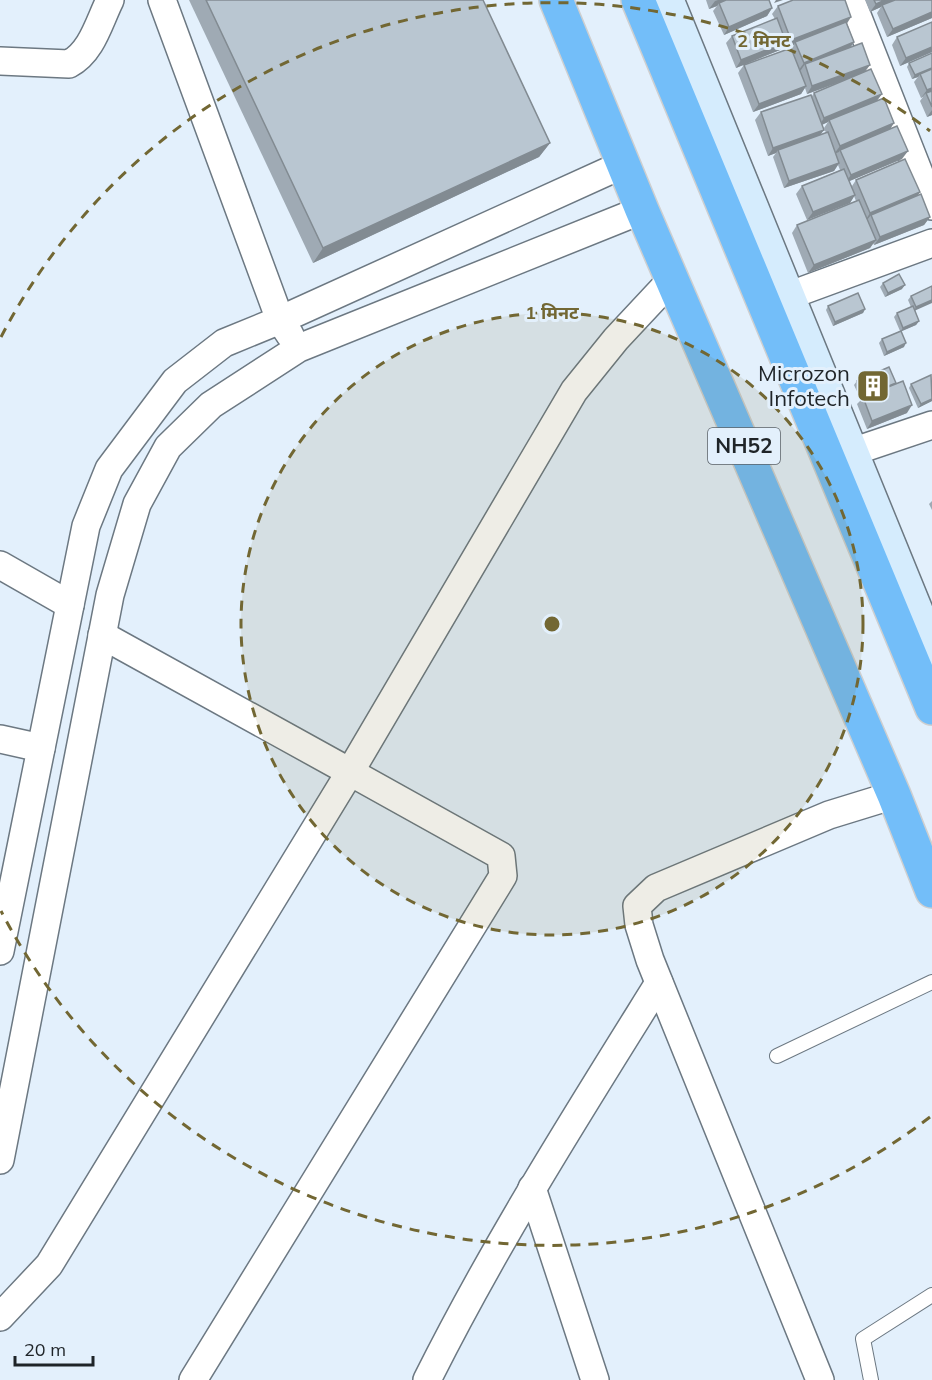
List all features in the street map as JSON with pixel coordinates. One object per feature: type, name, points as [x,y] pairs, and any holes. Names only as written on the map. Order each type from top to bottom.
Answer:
[{"type":"highway","name":"NH52","points":[[556,0],[642,210],[894,795],[932,891]]},
{"type":"highway","points":[[638,0],[840,456],[932,708]]},
{"type":"street","points":[[0,61],[69,64],[86,51],[110,0]]},
{"type":"street","points":[[162,0],[280,320],[299,348]]},
{"type":"street","points":[[667,0],[788,296],[840,456],[932,650]]},
{"type":"street","points":[[851,0],[932,206]]},
{"type":"street","points":[[0,951],[86,526],[109,469],[175,381],[224,343],[280,320],[624,164]]},
{"type":"street","points":[[0,1160],[110,596],[137,504],[168,447],[210,405],[299,348],[642,210]]},
{"type":"street","points":[[788,296],[932,243]]},
{"type":"street","points":[[0,1317],[49,1265],[350,772],[574,391],[616,339],[673,278]]},
{"type":"street","points":[[840,456],[932,425]]},
{"type":"street","points":[[0,565],[70,605]]},
{"type":"street","points":[[102,635],[501,856],[503,876],[193,1380]]},
{"type":"street","points":[[0,739],[41,748]]},
{"type":"street","points":[[820,1380],[659,983],[639,925],[637,906],[656,888],[829,815],[894,795]]},
{"type":"street","points":[[427,1380],[450,1334],[532,1188],[659,983]]},
{"type":"street","points":[[532,1188],[595,1380]]},
{"type":"lane","points":[[777,1056],[932,982]]},
{"type":"lane","points":[[872,1380],[863,1339],[932,1295]]},
{"type":"building","points":[[206,0],[483,0],[550,143],[323,248]]},
{"type":"building","points":[[726,0],[769,0],[772,8],[729,27],[719,3]]},
{"type":"building","points":[[793,0],[845,0],[851,17],[791,40],[778,6]]},
{"type":"building","points":[[895,0],[932,0],[932,12],[893,29],[882,5]]},
{"type":"building","points":[[777,18],[786,42],[741,60],[732,36]]},
{"type":"building","points":[[846,22],[854,42],[804,63],[795,42]]},
{"type":"building","points":[[932,22],[932,47],[906,58],[897,37]]},
{"type":"building","points":[[862,43],[870,65],[812,86],[805,64]]},
{"type":"building","points":[[791,48],[806,86],[759,104],[744,65]]},
{"type":"building","points":[[932,53],[932,68],[915,75],[909,63]]},
{"type":"building","points":[[871,69],[882,94],[824,118],[814,93]]},
{"type":"building","points":[[932,69],[932,88],[927,90],[920,74]]},
{"type":"building","points":[[932,91],[932,107],[926,93]]},
{"type":"building","points":[[811,95],[824,130],[773,148],[761,112]]},
{"type":"building","points":[[884,98],[894,123],[840,146],[829,120]]},
{"type":"building","points":[[897,126],[908,151],[851,175],[840,150]]},
{"type":"building","points":[[828,132],[839,163],[789,181],[778,150]]},
{"type":"building","points":[[905,159],[920,192],[870,213],[856,180]]},
{"type":"building","points":[[844,169],[855,195],[813,212],[802,186]]},
{"type":"building","points":[[921,194],[930,217],[880,237],[871,215]]},
{"type":"building","points":[[859,200],[876,240],[814,265],[797,225]]},
{"type":"building","points":[[899,274],[905,285],[888,293],[883,283]]},
{"type":"building","points":[[932,286],[932,300],[916,307],[911,296]]},
{"type":"building","points":[[858,293],[865,309],[835,322],[828,306]]},
{"type":"building","points":[[913,306],[919,321],[903,328],[897,313]]},
{"type":"building","points":[[901,331],[906,343],[887,352],[882,339]]},
{"type":"building","name":"Microzon Infotech","points":[[889,367],[896,383],[864,396],[857,381]]},
{"type":"building","points":[[931,375],[932,399],[921,404],[911,384]]},
{"type":"building","points":[[903,381],[912,405],[872,421],[863,397]]},
{"type":"place","name":"Microzon Infotech","points":[[873,386]]}]
